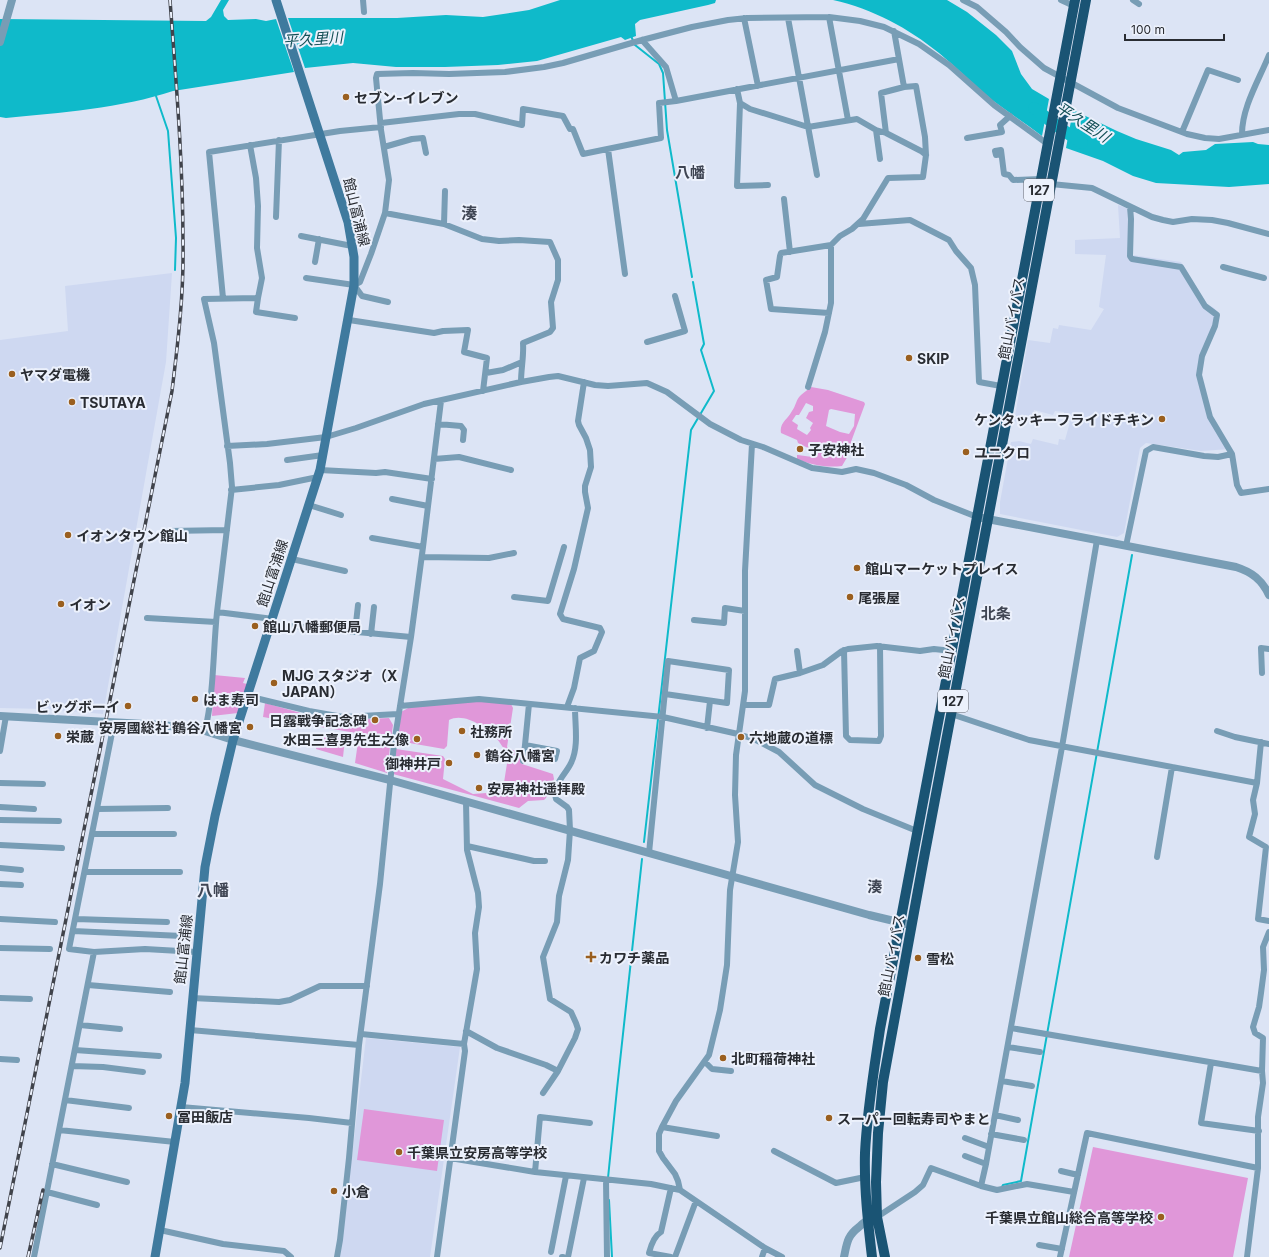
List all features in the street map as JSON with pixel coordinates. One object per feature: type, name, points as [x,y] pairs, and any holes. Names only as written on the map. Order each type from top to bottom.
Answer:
[{"type":"highway","name":"館山バイパス","points":[[872,1257],[867,1220],[865,1177],[866,1131],[872,1077],[880,1029],[1041,180],[1053,145],[1070,84],[1086,0]]},
{"type":"highway","name":"館山バイパス","points":[[885,1257],[877,1217],[877,1158],[883,1082],[911,925],[1051,184],[1053,145],[1060,78],[1075,3]]},
{"type":"main road","name":"館山富浦線","points":[[155,1257],[181,1107],[208,848],[233,740],[319,473],[354,285],[355,270],[348,222],[276,0]]},
{"type":"street","points":[[0,42],[12,0]]},
{"type":"street","points":[[363,0],[364,12]]},
{"type":"street","points":[[963,0],[977,7],[1044,68],[1070,84],[1118,108],[1182,132],[1205,138],[1219,139],[1269,130]]},
{"type":"street","points":[[1061,0],[1075,3]]},
{"type":"street","points":[[1133,0],[1139,4]]},
{"type":"street","points":[[829,16],[848,120]]},
{"type":"street","points":[[306,278],[354,285],[360,282],[372,254],[384,213],[389,180],[381,125],[376,78],[377,74],[484,73],[544,67],[564,63],[640,40],[728,20],[744,18],[829,16],[884,27],[919,44],[949,65],[994,105],[1053,145]]},
{"type":"street","points":[[744,18],[758,86]]},
{"type":"street","points":[[788,18],[817,175]]},
{"type":"street","points":[[894,31],[904,87]]},
{"type":"street","points":[[640,40],[666,67],[676,101]]},
{"type":"street","points":[[1242,134],[1242,124],[1248,106],[1269,55]]},
{"type":"street","points":[[223,298],[209,152],[279,140],[459,114],[475,114],[522,125],[523,109],[563,116],[570,129],[573,129],[583,154],[661,138],[659,103],[899,59]]},
{"type":"street","points":[[1182,132],[1208,70],[1238,80]]},
{"type":"street","points":[[829,313],[771,308],[766,280],[778,277],[780,256],[782,253],[831,246],[840,236],[859,224],[888,178],[923,177],[926,155],[925,137],[916,86],[904,87],[881,93],[886,133]]},
{"type":"street","points":[[737,89],[740,103],[737,186],[768,185]]},
{"type":"street","points":[[740,103],[750,109],[808,127],[857,119],[926,155]]},
{"type":"street","points":[[967,138],[1002,132],[1000,125],[1010,116]]},
{"type":"street","points":[[876,130],[880,159]]},
{"type":"street","points":[[384,147],[412,139],[422,138],[426,153]]},
{"type":"street","points":[[276,217],[279,140]]},
{"type":"street","points":[[250,145],[256,178],[258,206],[257,248],[262,278],[256,312],[295,318]]},
{"type":"street","points":[[608,149],[624,274]]},
{"type":"street","points":[[1001,154],[1004,174],[1009,175],[1013,180],[1041,180]]},
{"type":"street","points":[[1051,184],[1092,188],[1130,207],[1163,220],[1173,222],[1192,219],[1212,220],[1269,234]]},
{"type":"street","points":[[444,224],[445,190]]},
{"type":"street","points":[[784,199],[790,252]]},
{"type":"street","points":[[1130,207],[1130,256],[1132,259],[1181,267],[1206,306],[1217,314],[1215,326],[1202,356],[1198,375],[1210,417],[1232,454],[1237,485],[1241,493],[1269,489]]},
{"type":"street","points":[[384,213],[444,224],[482,239],[499,241],[518,240],[550,242],[555,250],[558,260],[558,280],[551,302],[553,328],[550,332],[523,343],[524,353],[521,382]]},
{"type":"street","points":[[859,224],[910,220],[949,240],[956,251],[971,268],[975,285],[979,382],[1001,386]]},
{"type":"street","points":[[301,236],[352,246]]},
{"type":"street","points":[[315,262],[319,239]]},
{"type":"street","points":[[808,388],[826,332],[831,303],[831,246]]},
{"type":"street","points":[[1223,267],[1264,278]]},
{"type":"street","points":[[354,285],[362,296],[388,302]]},
{"type":"street","points":[[647,342],[685,331],[675,296]]},
{"type":"street","points":[[205,731],[208,719],[217,612],[231,490],[230,463],[214,343],[204,299],[258,298]]},
{"type":"street","points":[[348,320],[434,333],[443,331],[468,330],[464,352],[487,358],[483,391]]},
{"type":"street","points":[[486,373],[503,370],[522,362]]},
{"type":"street","points":[[227,446],[267,444],[326,437],[424,404],[521,382],[558,376],[595,385],[608,386],[647,383],[663,389],[720,430],[812,468],[842,472],[856,469],[874,473],[906,485],[934,500],[976,517],[1242,568],[1258,579],[1269,595]]},
{"type":"street","points":[[567,707],[574,688],[580,658],[594,651],[602,632],[600,628],[563,619],[560,614],[574,569],[588,508],[585,486],[591,467],[590,450],[578,421],[584,382]]},
{"type":"street","points":[[337,1257],[340,1240],[359,1045],[380,884],[398,714],[411,637],[422,557],[441,401]]},
{"type":"street","points":[[438,424],[461,426],[464,430],[463,440]]},
{"type":"street","points":[[680,1190],[675,1174],[659,1151],[659,1134],[676,1101],[705,1062],[712,1048],[727,965],[730,890],[738,842],[735,795],[736,755],[745,691],[746,564],[752,444]]},
{"type":"street","points":[[1126,546],[1146,451],[1153,447],[1204,456],[1218,457],[1232,454]]},
{"type":"street","points":[[287,460],[323,455]]},
{"type":"street","points":[[434,459],[459,457],[511,470]]},
{"type":"street","points":[[231,490],[279,485],[319,473],[385,472],[432,479]]},
{"type":"street","points":[[392,498],[428,506]]},
{"type":"street","points":[[309,505],[340,515]]},
{"type":"street","points":[[169,531],[227,530]]},
{"type":"street","points":[[372,538],[423,547]]},
{"type":"street","points":[[981,1186],[1002,1080],[1062,747],[1097,540]]},
{"type":"street","points":[[514,597],[548,601],[564,547]]},
{"type":"street","points":[[422,557],[489,558],[514,553]]},
{"type":"street","points":[[292,558],[345,571]]},
{"type":"street","points":[[355,632],[358,605]]},
{"type":"street","points":[[371,634],[374,607]]},
{"type":"street","points":[[694,620],[724,623],[725,608],[745,611]]},
{"type":"street","points":[[217,612],[355,632],[411,637]]},
{"type":"street","points":[[147,618],[216,622]]},
{"type":"street","points":[[743,705],[769,705],[776,679],[823,665],[844,650],[880,646],[920,651],[934,649],[952,651]]},
{"type":"street","points":[[844,650],[847,723],[846,736],[850,740],[878,741],[881,736],[880,646]]},
{"type":"street","points":[[1262,673],[1261,648],[1269,649]]},
{"type":"street","points":[[797,651],[800,673]]},
{"type":"street","points":[[649,853],[660,717],[665,694],[668,661],[728,670],[727,703],[665,694]]},
{"type":"street","points":[[247,696],[309,712],[343,717],[398,714]]},
{"type":"street","points":[[400,706],[479,699],[660,717],[738,734],[754,739],[779,752],[815,785],[863,809],[917,831]]},
{"type":"street","points":[[707,728],[710,701]]},
{"type":"street","points":[[523,761],[529,704]]},
{"type":"street","points":[[543,1093],[558,1071],[578,1029],[571,1012],[550,999],[543,957],[557,922],[559,896],[568,860],[570,830],[569,810],[556,799],[555,796],[557,786],[572,763],[575,754],[575,708]]},
{"type":"street","points":[[951,714],[1029,740],[1257,783]]},
{"type":"street","points":[[0,751],[3,716],[163,725],[205,731],[233,740],[390,780],[911,925]]},
{"type":"street","points":[[114,723],[69,948],[70,950],[94,952],[145,949],[197,952]]},
{"type":"street","points":[[1217,731],[1235,738],[1269,744]]},
{"type":"street","points":[[1261,742],[1257,783],[1253,800],[1255,814],[1249,837],[1266,847],[1258,919],[1269,921]]},
{"type":"street","points":[[525,745],[557,751],[555,759]]},
{"type":"street","points":[[1157,857],[1172,767]]},
{"type":"street","points":[[0,783],[43,784]]},
{"type":"street","points":[[437,1257],[465,1051],[464,1044],[477,969],[475,933],[479,907],[478,893],[467,846],[466,802]]},
{"type":"street","points":[[0,807],[34,809]]},
{"type":"street","points":[[97,809],[168,808]]},
{"type":"street","points":[[0,820],[59,821]]},
{"type":"street","points":[[92,834],[174,834]]},
{"type":"street","points":[[0,845],[62,848]]},
{"type":"street","points":[[467,846],[534,861],[545,861]]},
{"type":"street","points":[[0,868],[21,870]]},
{"type":"street","points":[[85,872],[180,872]]},
{"type":"street","points":[[0,884],[21,885]]},
{"type":"street","points":[[0,919],[55,922]]},
{"type":"street","points":[[76,919],[167,922]]},
{"type":"street","points":[[73,931],[182,936]]},
{"type":"street","points":[[1246,1257],[1258,1168],[1258,1117],[1263,1083],[1263,1038],[1255,1033],[1253,1027],[1262,993],[1264,970],[1263,947],[1269,932]]},
{"type":"street","points":[[0,948],[50,949]]},
{"type":"street","points":[[34,1257],[94,952]]},
{"type":"street","points":[[88,985],[170,992]]},
{"type":"street","points":[[192,998],[279,1002],[290,1000],[320,986],[367,986]]},
{"type":"street","points":[[0,998],[30,999]]},
{"type":"street","points":[[80,1025],[120,1029]]},
{"type":"street","points":[[1011,1028],[1262,1071]]},
{"type":"street","points":[[190,1030],[359,1045]]},
{"type":"street","points":[[466,1031],[497,1048],[546,1065],[558,1071]]},
{"type":"street","points":[[361,1034],[464,1044]]},
{"type":"street","points":[[1008,1047],[1040,1052]]},
{"type":"street","points":[[75,1050],[159,1056]]},
{"type":"street","points":[[0,1059],[17,1060]]},
{"type":"street","points":[[705,1062],[712,1069],[731,1072]]},
{"type":"street","points":[[1211,1063],[1200,1123],[1259,1131]]},
{"type":"street","points":[[72,1066],[103,1067],[142,1072]]},
{"type":"street","points":[[1002,1080],[1032,1086]]},
{"type":"street","points":[[65,1100],[129,1108]]},
{"type":"street","points":[[181,1107],[352,1123]]},
{"type":"street","points":[[995,1115],[1018,1120]]},
{"type":"street","points":[[535,1172],[540,1118],[590,1123]]},
{"type":"street","points":[[662,1127],[717,1136]]},
{"type":"street","points":[[59,1130],[175,1142]]},
{"type":"street","points":[[1060,1257],[1087,1133],[1258,1168]]},
{"type":"street","points":[[991,1134],[1024,1140]]},
{"type":"street","points":[[965,1138],[989,1147]]},
{"type":"street","points":[[774,1151],[836,1183],[865,1177]]},
{"type":"street","points":[[965,1156],[986,1164]]},
{"type":"street","points":[[450,1158],[535,1172],[680,1190],[765,1248],[782,1257]]},
{"type":"street","points":[[52,1164],[128,1182]]},
{"type":"street","points":[[844,1257],[847,1240],[851,1232],[867,1220],[877,1217],[915,1192],[923,1185],[931,1168],[981,1186],[1000,1190],[1030,1185],[1074,1192]]},
{"type":"street","points":[[1061,1171],[1078,1175]]},
{"type":"street","points":[[551,1252],[566,1176]]},
{"type":"street","points":[[568,1257],[584,1178]]},
{"type":"street","points":[[607,1180],[607,1257]]},
{"type":"street","points":[[670,1188],[661,1232],[657,1234],[649,1253],[670,1257]]},
{"type":"street","points":[[47,1192],[97,1205]]},
{"type":"street","points":[[675,1257],[696,1200]]},
{"type":"street","points":[[1035,1214],[1068,1220]]},
{"type":"street","points":[[160,1230],[223,1244],[284,1251],[291,1257]]},
{"type":"street","points":[[1039,1245],[1062,1249]]},
{"type":"street","points":[[762,1257],[765,1248]]},
{"type":"shaded area","points":[[1118,205],[1133,210],[1132,255],[1181,262],[1207,304],[1218,312],[1202,351],[1200,375],[1211,416],[1230,449],[1201,451],[1146,443],[1140,448],[1124,533],[1117,537],[1000,514],[1000,502],[1011,442],[1019,441],[1031,444],[1033,439],[1058,445],[1059,439],[1065,440],[1070,422],[1064,421],[1064,412],[1055,411],[1053,415],[1034,410],[1032,419],[1014,422],[1028,340],[1050,343],[1053,328],[1058,329],[1059,325],[1091,330],[1104,309],[1099,307],[1106,255],[1075,254],[1075,240],[1120,238]]},
{"type":"shaded area","name":"イオンタウン館山","points":[[172,273],[166,362],[103,714],[47,709],[0,708],[0,340],[68,331],[65,286]]},
{"type":"shaded area","points":[[811,387],[828,390],[864,402],[865,404],[851,442],[849,454],[842,466],[819,466],[797,459],[797,455],[812,457],[814,451],[798,443],[797,440],[781,433],[781,426],[790,414],[798,398]],"holes":[[[806,403],[813,406],[813,411],[809,412],[806,418],[813,423],[810,428],[811,430],[807,435],[797,429],[798,425],[792,421],[796,415],[799,415]],[[831,409],[855,414],[854,426],[849,434],[826,426],[829,410]]]},
{"type":"shaded area","points":[[214,675],[245,678],[243,683],[247,684],[238,713],[212,716]]},
{"type":"shaded area","points":[[479,701],[511,704],[513,708],[507,747],[509,749],[522,752],[520,762],[522,764],[553,774],[554,779],[544,800],[528,801],[519,808],[393,774],[396,749],[443,756],[445,759],[443,779],[473,794],[500,792],[503,789],[508,757],[507,753],[499,741],[481,725],[468,719],[455,718],[449,720],[447,746],[444,749],[398,741],[401,712],[410,707]]},
{"type":"shaded area","points":[[265,703],[308,715],[342,720],[389,718],[393,725],[391,739],[263,717]]},
{"type":"shaded area","points":[[319,734],[345,739],[343,757],[316,749]]},
{"type":"shaded area","points":[[358,742],[390,747],[387,773],[355,763]]},
{"type":"shaded area","name":"千葉県立安房高等学校","points":[[366,1038],[460,1047],[430,1257],[340,1257]]},
{"type":"shaded area","points":[[364,1109],[444,1120],[437,1171],[357,1160]]},
{"type":"shaded area","name":"千葉県立館山総合高等学校","points":[[1093,1147],[1248,1178],[1233,1257],[1069,1257]]},
{"type":"water","points":[[221,0],[229,0],[223,10],[224,16],[228,20],[256,19],[266,21],[276,19],[294,72],[173,91],[112,106],[47,114],[6,118],[0,117],[0,19],[206,21],[211,17]]},
{"type":"water","points":[[560,0],[716,0],[715,3],[708,5],[640,20],[635,24],[636,36],[625,40],[621,37],[537,61],[498,65],[396,67],[353,63],[305,68],[288,18],[397,18],[446,15],[483,17],[529,10]]},
{"type":"water","points":[[833,0],[947,0],[967,12],[996,35],[1012,51],[1021,74],[1032,89],[1049,99],[1042,136],[992,100],[939,53],[915,35],[876,14]]},
{"type":"water","points":[[1073,110],[1117,131],[1136,139],[1171,150],[1179,155],[1183,152],[1206,150],[1215,144],[1253,142],[1269,145],[1269,184],[1229,187],[1156,183],[1133,176],[1103,161],[1066,148]]},
{"type":"waterway","points":[[631,36],[635,45],[659,64],[663,73],[667,130],[692,277]]},
{"type":"waterway","points":[[156,96],[168,131],[176,238],[175,270]]},
{"type":"waterway","name":"平久里川","points":[[1034,108],[1082,143]]},
{"type":"waterway","points":[[644,842],[691,430],[714,391],[701,350],[704,344],[693,282]]},
{"type":"waterway","points":[[1002,1187],[1003,1185],[1021,1181],[1132,555]]},
{"type":"waterway","points":[[608,1178],[642,859]]},
{"type":"waterway","points":[[609,1200],[612,1257]]},
{"type":"railway","points":[[0,1248],[172,391],[182,299],[183,213],[177,91],[170,0]]},
{"type":"railway","points":[[28,1257],[43,1190]]},
{"type":"place","name":"セブン-イレブン","points":[[346,97]]},
{"type":"place","name":"SKIP","points":[[909,358]]},
{"type":"place","name":"ヤマダ電機","points":[[12,374]]},
{"type":"place","name":"TSUTAYA","points":[[72,402]]},
{"type":"place","name":"ケンタッキーフライドチキン","points":[[1162,419]]},
{"type":"place","name":"子安神社","points":[[800,449]]},
{"type":"place","name":"ユニクロ","points":[[966,452]]},
{"type":"place","name":"イオンタウン館山","points":[[68,535]]},
{"type":"place","name":"館山マーケットプレイス","points":[[857,568]]},
{"type":"place","name":"尾張屋","points":[[850,597]]},
{"type":"place","name":"イオン","points":[[61,604]]},
{"type":"place","name":"館山八幡郵便局","points":[[255,626]]},
{"type":"place","name":"MJG スタジオ（X JAPAN）","points":[[274,683]]},
{"type":"place","name":"はま寿司","points":[[195,699]]},
{"type":"place","name":"ビッグボーイ","points":[[128,706]]},
{"type":"place","name":"日露戰争記念碑","points":[[375,720]]},
{"type":"place","name":"安房國総社 鶴谷八幡宮","points":[[250,727]]},
{"type":"place","name":"社務所","points":[[462,731]]},
{"type":"place","name":"栄蔵","points":[[58,736]]},
{"type":"place","name":"六地蔵の道標","points":[[741,737]]},
{"type":"place","name":"水田三喜男先生之像","points":[[417,739]]},
{"type":"place","name":"鶴谷八幡宮","points":[[477,755]]},
{"type":"place","name":"御神井戸","points":[[449,763]]},
{"type":"place","name":"安房神社遥拝殿","points":[[479,788]]},
{"type":"place","name":"カワチ薬品","points":[[591,957]]},
{"type":"place","name":"雪松","points":[[918,958]]},
{"type":"place","name":"北町稲荷神社","points":[[723,1058]]},
{"type":"place","name":"冨田飯店","points":[[169,1116]]},
{"type":"place","name":"スーパー回転寿司やまと","points":[[829,1118]]},
{"type":"place","name":"千葉県立安房高等学校","points":[[399,1152]]},
{"type":"place","name":"小倉","points":[[334,1191]]},
{"type":"place","name":"千葉県立館山総合高等学校","points":[[1161,1217]]},
{"type":"district","name":"八幡","points":[[690,172]]},
{"type":"district","name":"湊","points":[[469,213]]},
{"type":"district","name":"北条","points":[[996,613]]},
{"type":"district","name":"湊","points":[[875,886]]},
{"type":"district","name":"八幡","points":[[213,890]]}]
